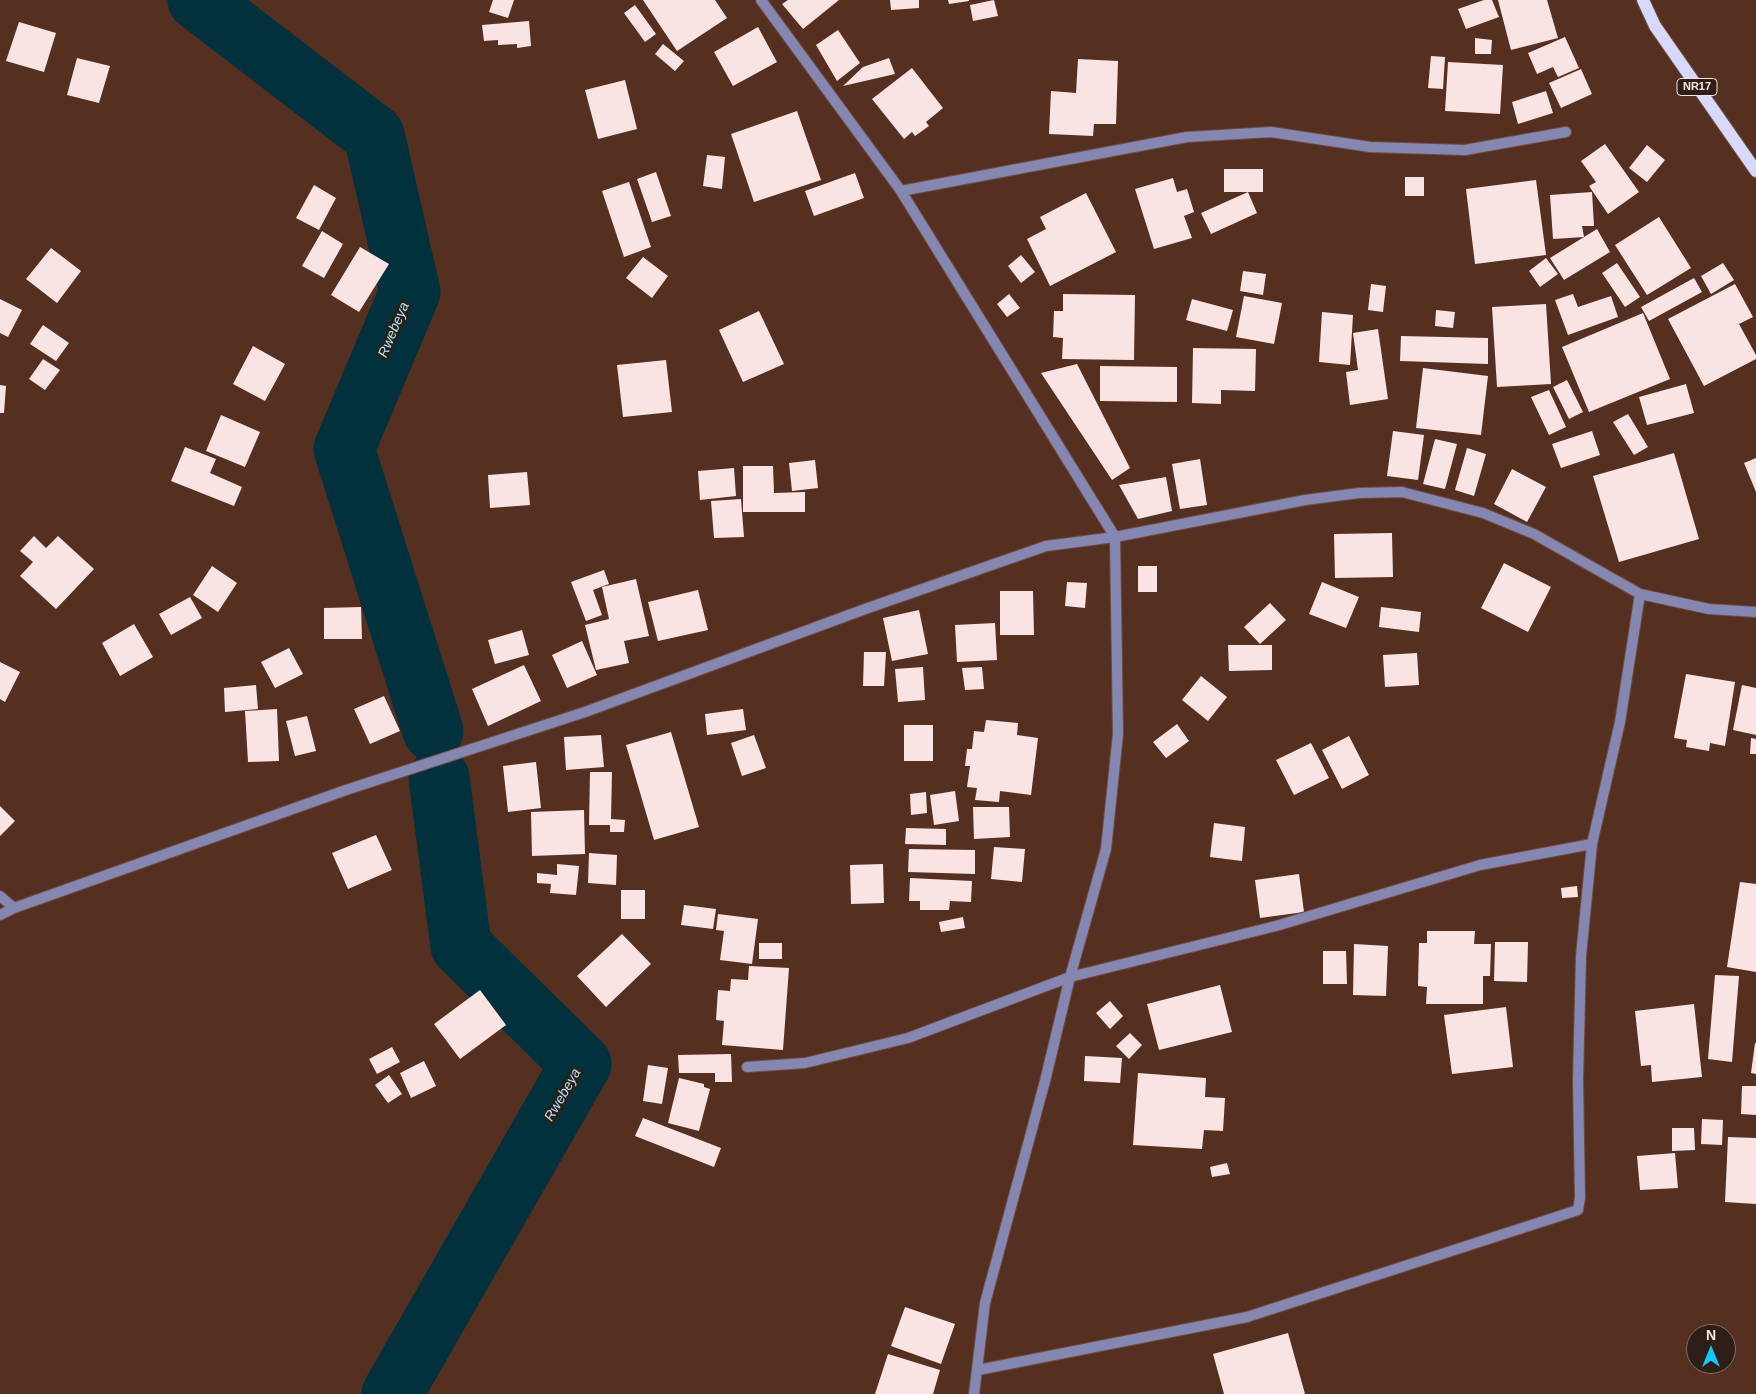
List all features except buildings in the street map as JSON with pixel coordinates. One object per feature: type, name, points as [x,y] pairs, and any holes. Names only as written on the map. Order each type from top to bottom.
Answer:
[{"type":"main road","name":"NR17","points":[[1643,0],[1655,26],[1756,171]]},
{"type":"street","points":[[761,0],[901,191],[1115,537],[1118,734],[1106,849],[1070,977],[1045,1081],[985,1303],[974,1394]]},
{"type":"street","points":[[901,191],[1187,137],[1271,132],[1370,147],[1465,150],[1566,132]]},
{"type":"street","points":[[0,915],[14,908],[346,790],[585,712],[868,608],[1046,546],[1115,537],[1305,500],[1360,493],[1402,492],[1483,513],[1534,534],[1640,594],[1709,609],[1756,612]]},
{"type":"street","points":[[978,1370],[1247,1318],[1578,1210],[1580,1198],[1578,1080],[1581,956],[1592,844],[1620,722],[1640,594]]},
{"type":"street","points":[[747,1068],[805,1063],[908,1038],[1070,977],[1276,926],[1480,865],[1592,844]]},
{"type":"street","points":[[0,896],[14,908]]},
{"type":"waterway","name":"Rwebeya","points":[[198,0],[374,135],[410,292],[344,449],[433,731]]},
{"type":"waterway","name":"Rwebeya","points":[[392,1394],[581,1064],[461,946],[439,778]]}]
